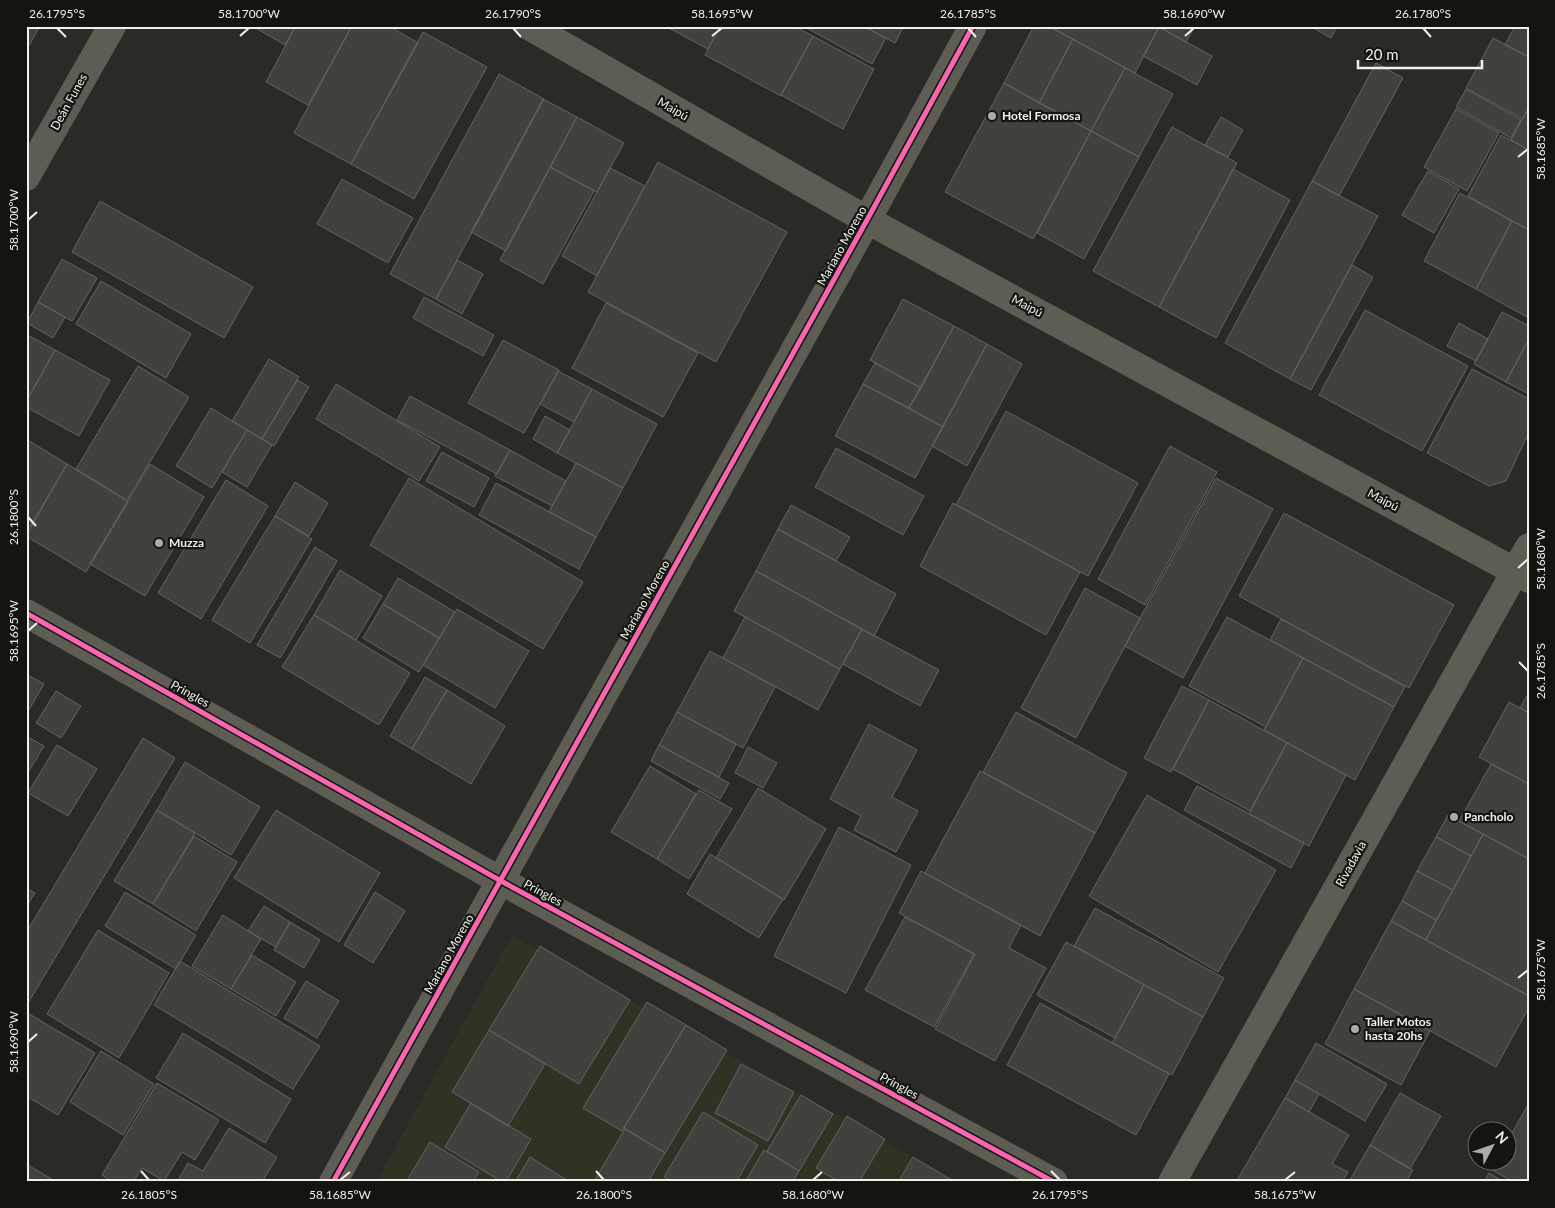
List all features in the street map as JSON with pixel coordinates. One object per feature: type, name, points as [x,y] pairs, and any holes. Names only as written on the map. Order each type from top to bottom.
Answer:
[{"type":"street","name":"Deán Funes","points":[[26,177],[112,26]]},
{"type":"street","name":"Maipú","points":[[529,26],[867,220],[1522,575]]},
{"type":"street","name":"Mariano Moreno","points":[[333,1182],[973,26]]},
{"type":"street","name":"Rivadavia","points":[[1172,1182],[1522,575],[1529,547]]},
{"type":"street","name":"Pringles","points":[[26,613],[501,881],[1054,1182]]},
{"type":"shaded area","points":[[512,935],[960,1182],[376,1182]]},
{"type":"building","points":[[26,26],[40,26],[26,51]]},
{"type":"building","points":[[252,26],[296,26],[285,45]]},
{"type":"building","points":[[296,26],[352,26],[308,105],[266,82]]},
{"type":"building","points":[[352,26],[389,26],[418,43],[351,164],[294,133]]},
{"type":"building","points":[[665,26],[720,26],[708,49]]},
{"type":"building","points":[[720,26],[794,26],[813,36],[781,96],[705,55]]},
{"type":"building","points":[[803,26],[863,26],[886,38],[872,64]]},
{"type":"building","points":[[863,26],[904,26],[895,43]]},
{"type":"building","points":[[1034,26],[1049,26],[1073,39],[1039,103],[1004,83]]},
{"type":"building","points":[[1052,26],[1159,27],[1135,73],[1052,28]]},
{"type":"building","points":[[1157,26],[1195,26],[1186,42]]},
{"type":"building","points":[[1310,26],[1337,26],[1331,38]]},
{"type":"building","points":[[1515,26],[1529,26],[1529,57],[1505,45]]},
{"type":"building","points":[[1159,27],[1212,56],[1197,85],[1143,56]]},
{"type":"building","points":[[423,32],[487,67],[414,199],[351,164]]},
{"type":"building","points":[[813,36],[874,69],[843,129],[781,95]]},
{"type":"building","points":[[1493,38],[1529,57],[1529,108],[1523,119],[1466,88]]},
{"type":"building","points":[[1073,39],[1125,68],[1091,131],[1039,103]]},
{"type":"building","points":[[1376,63],[1403,78],[1339,196],[1312,181]]},
{"type":"building","points":[[1125,68],[1173,94],[1139,157],[1091,131]]},
{"type":"building","points":[[499,74],[544,99],[436,299],[390,274]]},
{"type":"building","points":[[1004,83],[1091,131],[1033,239],[945,192]]},
{"type":"building","points":[[1466,89],[1521,120],[1511,138],[1456,107]]},
{"type":"building","points":[[543,99],[577,117],[506,251],[471,232]]},
{"type":"building","points":[[1456,109],[1499,133],[1467,191],[1424,167]]},
{"type":"building","points":[[1529,109],[1529,150],[1511,140]]},
{"type":"building","points":[[577,117],[624,143],[597,192],[550,167]]},
{"type":"building","points":[[1221,117],[1243,130],[1228,157],[1205,145]]},
{"type":"building","points":[[1172,127],[1237,163],[1159,307],[1093,271]]},
{"type":"building","points":[[1091,131],[1139,157],[1084,259],[1037,233]]},
{"type":"building","points":[[1501,135],[1529,150],[1529,230],[1468,196]]},
{"type":"building","points":[[658,162],[787,232],[716,362],[588,292]]},
{"type":"building","points":[[550,167],[594,191],[543,284],[500,260]]},
{"type":"building","points":[[610,168],[645,186],[597,276],[562,256]]},
{"type":"building","points":[[1233,169],[1290,200],[1216,338],[1159,307]]},
{"type":"building","points":[[1428,171],[1459,189],[1434,233],[1402,215]]},
{"type":"building","points":[[342,179],[413,218],[388,263],[317,224]]},
{"type":"building","points":[[1312,181],[1378,216],[1290,379],[1225,343]]},
{"type":"building","points":[[1460,193],[1512,221],[1476,289],[1424,261]]},
{"type":"building","points":[[100,201],[253,287],[224,338],[72,252]]},
{"type":"building","points":[[1512,221],[1529,230],[1529,318],[1476,289]]},
{"type":"building","points":[[62,259],[97,278],[72,321],[38,302]]},
{"type":"building","points":[[457,260],[483,274],[462,314],[436,299]]},
{"type":"building","points":[[1352,265],[1373,277],[1311,390],[1290,379]]},
{"type":"building","points":[[101,281],[191,334],[166,378],[76,324]]},
{"type":"building","points":[[424,297],[494,335],[483,356],[413,318]]},
{"type":"building","points":[[903,299],[954,326],[921,388],[870,360]]},
{"type":"building","points":[[38,302],[65,317],[53,338],[27,323]]},
{"type":"building","points":[[606,303],[698,353],[663,417],[572,368]]},
{"type":"building","points":[[1365,310],[1468,366],[1422,451],[1319,395]]},
{"type":"building","points":[[1502,312],[1529,326],[1529,339],[1506,382],[1474,364]]},
{"type":"building","points":[[1459,323],[1488,339],[1476,361],[1447,346]]},
{"type":"building","points":[[954,326],[987,344],[943,427],[909,408]]},
{"type":"building","points":[[26,334],[55,350],[26,402]]},
{"type":"building","points":[[1529,339],[1529,394],[1506,382]]},
{"type":"building","points":[[503,340],[559,370],[524,433],[468,403]]},
{"type":"building","points":[[987,344],[1022,364],[967,466],[932,446]]},
{"type":"building","points":[[55,350],[110,380],[79,436],[26,407],[26,402]]},
{"type":"building","points":[[269,359],[299,377],[262,439],[232,421]]},
{"type":"building","points":[[875,363],[921,388],[909,408],[863,384]]},
{"type":"building","points":[[138,366],[189,397],[127,500],[76,469]]},
{"type":"building","points":[[1472,369],[1529,399],[1529,432],[1506,481],[1489,486],[1427,453]]},
{"type":"building","points":[[558,371],[592,389],[574,422],[540,404]]},
{"type":"building","points":[[297,380],[309,387],[274,446],[262,439]]},
{"type":"building","points":[[336,384],[440,447],[419,481],[316,419]]},
{"type":"building","points":[[863,384],[943,427],[915,478],[835,436]]},
{"type":"building","points":[[592,389],[657,424],[623,488],[557,453]]},
{"type":"building","points":[[410,396],[510,450],[497,474],[397,420]]},
{"type":"building","points":[[211,408],[247,430],[212,488],[176,466]]},
{"type":"building","points":[[1006,411],[1138,483],[1088,576],[956,505]]},
{"type":"building","points":[[545,416],[570,430],[557,453],[533,439]]},
{"type":"building","points":[[247,430],[272,445],[247,487],[222,472]]},
{"type":"building","points":[[26,439],[67,464],[30,527],[26,525]]},
{"type":"building","points":[[1170,446],[1217,472],[1145,605],[1098,579]]},
{"type":"building","points":[[836,448],[924,496],[903,535],[815,487]]},
{"type":"building","points":[[510,450],[566,481],[552,506],[495,476]]},
{"type":"building","points":[[442,452],[489,478],[474,507],[426,481]]},
{"type":"building","points":[[576,463],[623,488],[596,537],[549,512]]},
{"type":"building","points":[[67,464],[128,502],[86,572],[26,536]]},
{"type":"building","points":[[150,464],[204,497],[145,596],[90,564]]},
{"type":"building","points":[[409,478],[583,582],[543,649],[370,545]]},
{"type":"building","points":[[1216,478],[1273,509],[1183,678],[1125,646]]},
{"type":"building","points":[[226,480],[268,506],[201,619],[158,593]]},
{"type":"building","points":[[295,482],[328,503],[309,536],[275,516]]},
{"type":"building","points":[[496,483],[596,537],[579,569],[479,515]]},
{"type":"building","points":[[953,503],[1080,572],[1046,635],[920,566]]},
{"type":"building","points":[[791,505],[850,537],[836,561],[778,529]]},
{"type":"building","points":[[1284,513],[1454,605],[1409,688],[1239,596]]},
{"type":"building","points":[[275,516],[312,539],[250,643],[212,620]]},
{"type":"building","points":[[778,529],[896,594],[874,636],[756,571]]},
{"type":"building","points":[[315,547],[337,561],[280,658],[257,645]]},
{"type":"building","points":[[340,570],[382,596],[356,640],[314,615]]},
{"type":"building","points":[[756,571],[862,629],[840,669],[734,611]]},
{"type":"building","points":[[398,578],[455,612],[439,638],[383,604]]},
{"type":"building","points":[[1085,588],[1140,618],[1076,738],[1021,708]]},
{"type":"building","points":[[383,604],[439,638],[419,672],[363,638]]},
{"type":"building","points":[[457,609],[529,651],[495,708],[423,665]]},
{"type":"building","points":[[314,615],[410,673],[379,725],[282,667]]},
{"type":"building","points":[[745,617],[840,669],[818,710],[723,658]]},
{"type":"building","points":[[1227,617],[1303,658],[1266,727],[1189,686]]},
{"type":"building","points":[[1281,619],[1405,687],[1394,707],[1270,640]]},
{"type":"building","points":[[862,629],[939,670],[920,706],[843,664]]},
{"type":"building","points":[[710,651],[775,687],[743,748],[677,712]]},
{"type":"building","points":[[1303,658],[1394,707],[1355,780],[1264,730]]},
{"type":"building","points":[[26,674],[44,684],[26,715]]},
{"type":"building","points":[[425,677],[447,690],[412,749],[390,736]]},
{"type":"building","points":[[1182,686],[1209,700],[1171,772],[1144,758]]},
{"type":"building","points":[[447,690],[505,726],[471,784],[412,749]]},
{"type":"building","points":[[56,691],[81,706],[61,738],[36,723]]},
{"type":"building","points":[[1529,692],[1529,713],[1520,708]]},
{"type":"building","points":[[1209,700],[1287,743],[1250,811],[1173,769]]},
{"type":"building","points":[[1509,702],[1529,713],[1529,784],[1479,757]]},
{"type":"building","points":[[677,712],[736,744],[719,777],[659,745]]},
{"type":"building","points":[[1016,712],[1127,773],[1095,833],[983,772]]},
{"type":"building","points":[[869,724],[917,750],[892,797],[918,811],[896,852],[854,830],[861,816],[830,799]]},
{"type":"building","points":[[26,736],[44,746],[26,776]]},
{"type":"building","points":[[143,738],[175,758],[28,1003],[26,1002],[26,933]]},
{"type":"building","points":[[1287,743],[1346,775],[1309,846],[1249,814]]},
{"type":"building","points":[[57,745],[97,769],[68,816],[28,793]]},
{"type":"building","points":[[659,745],[729,783],[720,799],[651,761]]},
{"type":"building","points":[[748,747],[777,763],[763,788],[735,773]]},
{"type":"building","points":[[185,762],[260,807],[231,855],[157,810]]},
{"type":"building","points":[[1491,764],[1529,784],[1529,859],[1459,821]]},
{"type":"building","points":[[650,766],[696,794],[657,859],[611,832]]},
{"type":"building","points":[[980,771],[1095,833],[1040,936],[925,873]]},
{"type":"building","points":[[1197,786],[1304,843],[1291,868],[1184,810]]},
{"type":"building","points":[[758,788],[826,829],[784,900],[716,858]]},
{"type":"building","points":[[699,790],[732,809],[689,879],[657,859]]},
{"type":"building","points":[[1147,795],[1276,870],[1218,972],[1089,896]]},
{"type":"building","points":[[157,810],[195,833],[153,904],[114,881]]},
{"type":"building","points":[[276,810],[380,873],[339,942],[234,878]]},
{"type":"building","points":[[1448,815],[1483,834],[1471,856],[1436,837]]},
{"type":"building","points":[[839,827],[911,865],[846,993],[774,956]]},
{"type":"building","points":[[1483,834],[1529,859],[1529,996],[1426,940]]},
{"type":"building","points":[[194,836],[237,862],[196,931],[153,904]]},
{"type":"building","points":[[1436,837],[1471,856],[1453,890],[1417,871]]},
{"type":"building","points":[[710,854],[783,899],[759,938],[687,894]]},
{"type":"building","points":[[921,871],[1021,925],[1009,948],[1046,968],[995,1061],[935,1029],[975,954],[899,913]]},
{"type":"building","points":[[1417,871],[1453,890],[1436,920],[1402,901]]},
{"type":"building","points":[[26,888],[35,893],[26,907]]},
{"type":"building","points":[[125,892],[196,935],[176,969],[105,926]]},
{"type":"building","points":[[375,892],[405,911],[373,963],[344,945]]},
{"type":"building","points":[[1402,901],[1436,920],[1426,940],[1391,921]]},
{"type":"building","points":[[264,906],[290,922],[276,947],[248,931]]},
{"type":"building","points":[[1095,908],[1224,978],[1203,1017],[1074,946]]},
{"type":"building","points":[[223,915],[261,939],[231,989],[192,966]]},
{"type":"building","points":[[905,917],[974,954],[934,1027],[865,990]]},
{"type":"building","points":[[1391,921],[1529,996],[1529,1007],[1496,1067],[1354,989]]},
{"type":"building","points":[[290,922],[320,940],[304,968],[274,950]]},
{"type":"building","points":[[98,930],[169,973],[119,1058],[47,1014]]},
{"type":"building","points":[[1066,942],[1144,985],[1115,1038],[1037,995]]},
{"type":"building","points":[[540,946],[630,1000],[579,1084],[489,1030]]},
{"type":"building","points":[[252,955],[296,982],[276,1016],[231,989]]},
{"type":"building","points":[[180,961],[320,1046],[293,1089],[154,1005]]},
{"type":"building","points":[[306,981],[339,1001],[317,1038],[284,1018]]},
{"type":"building","points":[[1144,985],[1203,1017],[1172,1075],[1112,1043]]},
{"type":"building","points":[[1354,989],[1430,1031],[1401,1085],[1325,1044]]},
{"type":"building","points":[[647,1002],[686,1025],[622,1131],[583,1108]]},
{"type":"building","points":[[1040,1003],[1169,1074],[1136,1135],[1007,1065]]},
{"type":"building","points":[[26,1012],[95,1053],[58,1115],[26,1096]]},
{"type":"building","points":[[686,1025],[727,1050],[665,1153],[624,1128]]},
{"type":"building","points":[[489,1030],[545,1064],[508,1126],[452,1092]]},
{"type":"building","points":[[183,1033],[291,1099],[265,1143],[156,1078]]},
{"type":"building","points":[[1316,1043],[1387,1084],[1365,1121],[1295,1080]]},
{"type":"building","points":[[101,1051],[154,1084],[123,1135],[70,1102]]},
{"type":"building","points":[[741,1064],[794,1092],[768,1141],[715,1113]]},
{"type":"building","points":[[1295,1080],[1319,1094],[1309,1112],[1285,1098]]},
{"type":"building","points":[[157,1083],[219,1120],[195,1160],[182,1152],[164,1181],[142,1168],[133,1182],[112,1182],[102,1175]]},
{"type":"building","points":[[1400,1093],[1441,1116],[1410,1169],[1370,1145]]},
{"type":"building","points":[[801,1095],[833,1114],[799,1171],[767,1151]]},
{"type":"building","points":[[1285,1098],[1349,1135],[1332,1164],[1348,1172],[1342,1182],[1236,1182]]},
{"type":"building","points":[[471,1103],[531,1139],[506,1182],[502,1182],[445,1147]]},
{"type":"building","points":[[1529,1103],[1529,1182],[1513,1182],[1493,1170],[1518,1170],[1518,1122]]},
{"type":"building","points":[[703,1112],[758,1145],[736,1182],[672,1182],[664,1177]]},
{"type":"building","points":[[847,1116],[885,1139],[859,1182],[839,1182],[816,1168]]},
{"type":"building","points":[[229,1128],[277,1157],[262,1182],[177,1182],[188,1163],[203,1171]]},
{"type":"building","points":[[625,1129],[665,1153],[648,1182],[594,1181]]},
{"type":"building","points":[[430,1142],[479,1172],[473,1182],[406,1182]]},
{"type":"building","points":[[1370,1145],[1413,1170],[1406,1182],[1349,1182]]},
{"type":"building","points":[[764,1150],[799,1171],[792,1182],[745,1182]]},
{"type":"building","points":[[530,1157],[570,1182],[515,1182]]},
{"type":"building","points":[[913,1157],[955,1182],[898,1182]]},
{"type":"building","points":[[26,1164],[57,1182],[26,1182]]},
{"type":"building","points":[[1489,1173],[1504,1182],[1484,1182]]},
{"type":"cycle path","points":[[333,1182],[973,26]]},
{"type":"cycle path","points":[[26,613],[501,881],[1054,1182]]},
{"type":"place","name":"Hotel Formosa","points":[[992,116]]},
{"type":"place","name":"Muzza","points":[[159,543]]},
{"type":"place","name":"Pancholo","points":[[1454,817]]},
{"type":"place","name":"Taller Motos hasta 20hs","points":[[1355,1029]]}]
